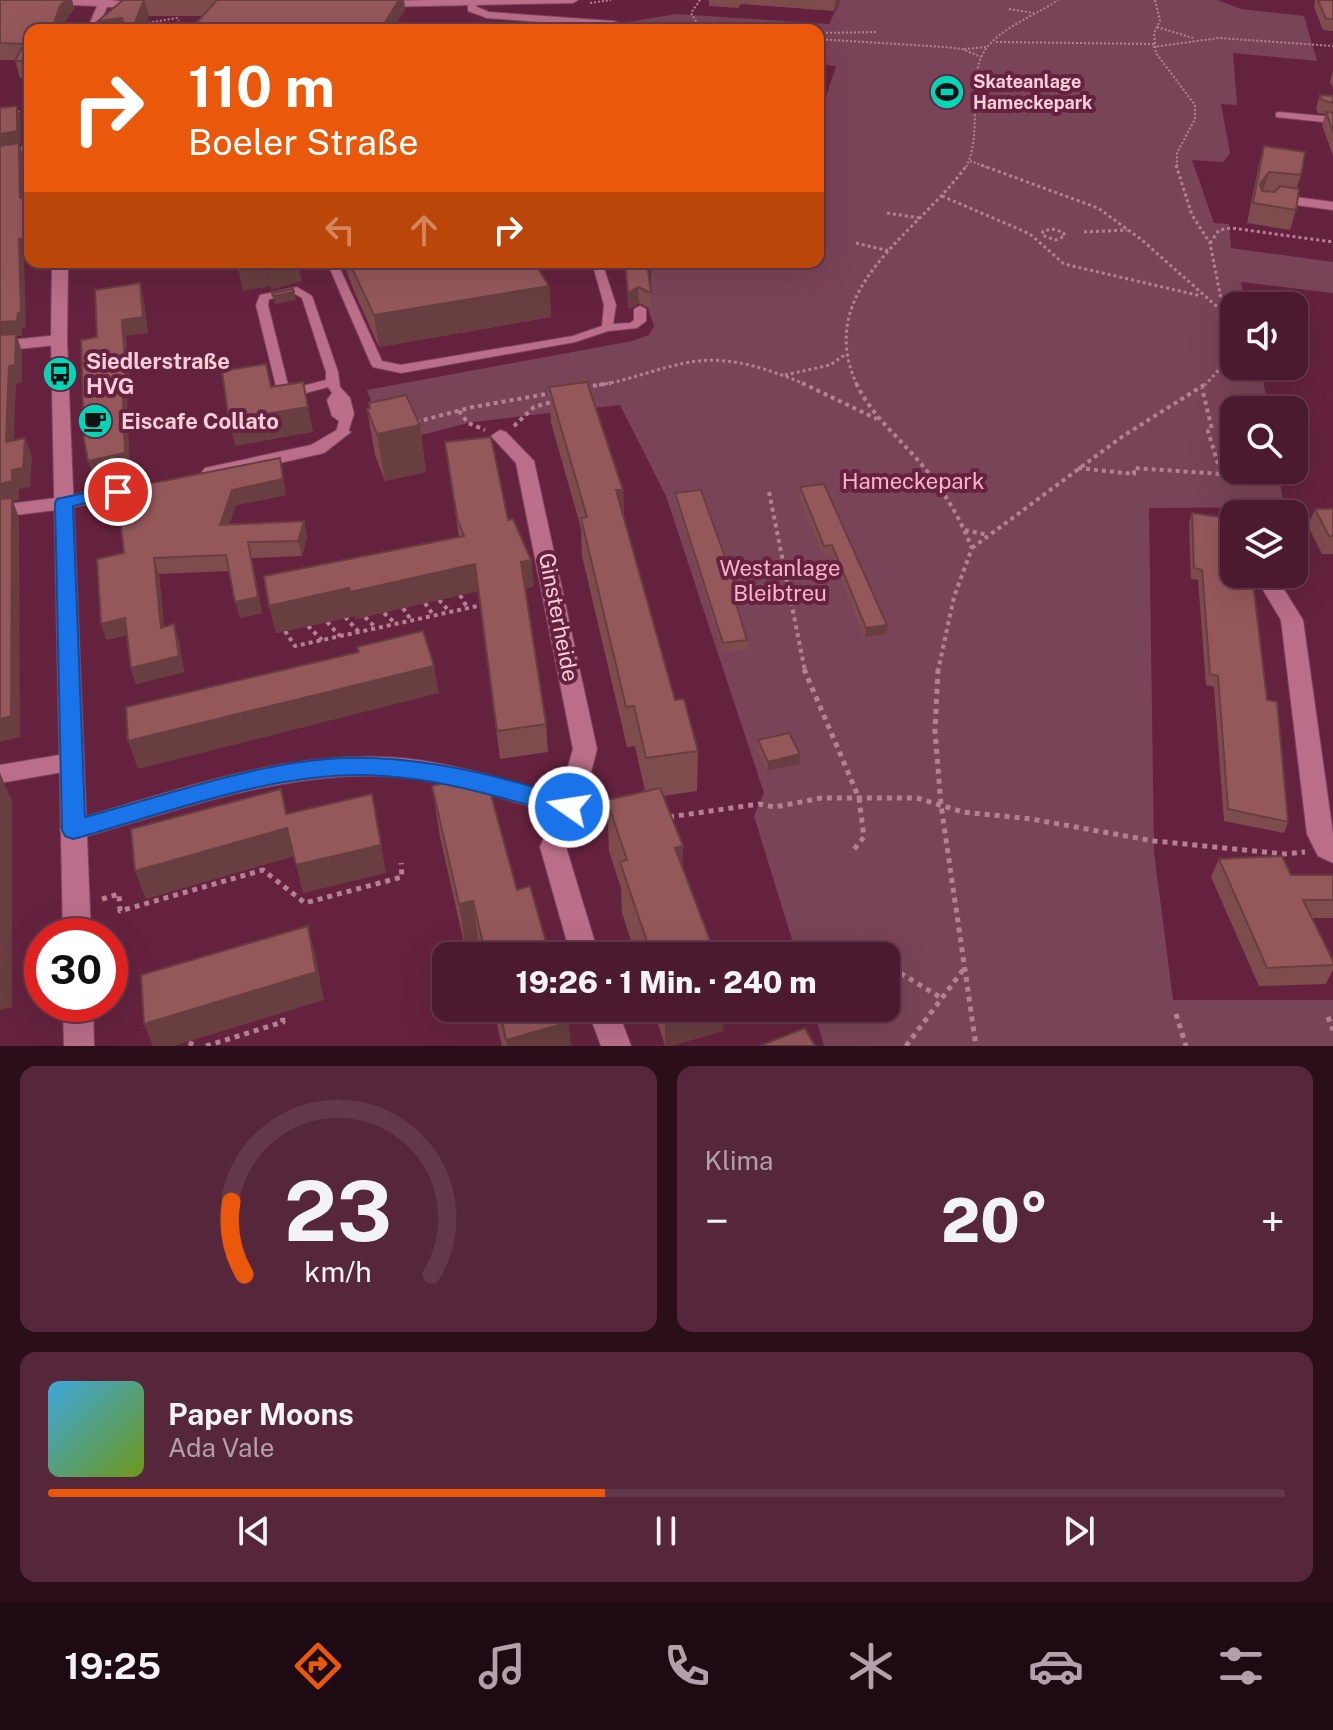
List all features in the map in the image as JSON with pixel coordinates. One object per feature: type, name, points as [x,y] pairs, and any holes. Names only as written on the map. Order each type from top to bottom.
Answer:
[{"type":"street","points":[[16,0],[161,5]]},
{"type":"street","points":[[364,4],[573,0]]},
{"type":"street","points":[[94,24],[103,2]]},
{"type":"street","points":[[472,4],[472,9],[487,15],[613,24]]},
{"type":"street","points":[[1264,205],[1269,197],[1333,206]]},
{"type":"street","points":[[60,268],[59,340],[76,918]]},
{"type":"street","points":[[0,346],[59,340]]},
{"type":"street","points":[[195,476],[317,449],[344,426]]},
{"type":"street","name":"Ginsterheide","points":[[500,436],[525,461],[585,749],[569,807],[553,847],[581,942]]},
{"type":"street","points":[[0,511],[64,503],[165,482]]},
{"type":"street","points":[[1273,588],[1292,620],[1320,834],[1330,850]]},
{"type":"street","points":[[0,774],[71,762]]},
{"type":"street","points":[[73,830],[273,775],[328,767],[383,767],[444,774],[569,807]]},
{"type":"street","points":[[78,1022],[79,1046]]},
{"type":"street","points":[[607,1022],[616,1046]]},
{"type":"lane","points":[[1279,115],[1333,120]]},
{"type":"lane","points":[[0,153],[24,150]]},
{"type":"lane","points":[[335,268],[377,364],[401,369],[575,339],[607,328],[633,326],[640,321],[640,309]]},
{"type":"lane","points":[[599,268],[610,305],[607,328]]},
{"type":"lane","points":[[335,388],[295,392],[286,391],[282,386],[262,305],[264,297],[297,290],[307,296],[332,372],[335,388],[333,400],[344,426]]},
{"type":"path","points":[[694,24],[691,13],[700,0]]},
{"type":"path","points":[[972,548],[965,530],[921,463],[879,421],[857,382],[846,354],[845,329],[853,300],[889,251],[942,196],[970,161],[977,124],[981,57],[988,46],[1058,0]]},
{"type":"path","points":[[1155,0],[1160,15],[1151,36],[1153,46],[1192,97],[1197,109],[1176,159],[1182,189],[1202,238],[1210,243]]},
{"type":"path","points":[[1009,9],[1036,13]]},
{"type":"path","points":[[147,24],[163,18],[177,18],[179,21]]},
{"type":"path","points":[[1157,27],[1196,39]]},
{"type":"path","points":[[824,33],[878,32]]},
{"type":"path","points":[[824,39],[962,49],[988,46]]},
{"type":"path","points":[[993,42],[1153,46],[1196,39],[1333,46]]},
{"type":"path","points":[[962,49],[981,57]]},
{"type":"path","points":[[13,112],[24,111]]},
{"type":"path","points":[[970,161],[1098,208],[1129,230],[1220,310]]},
{"type":"path","points":[[942,196],[1030,234],[1064,264],[1204,297]]},
{"type":"path","points":[[887,213],[921,218]]},
{"type":"path","points":[[1220,296],[1210,243],[1219,230],[1232,228],[1333,242]]},
{"type":"path","points":[[1030,234],[1052,229],[1063,232],[1065,236],[1050,239],[1041,233]]},
{"type":"path","points":[[1084,232],[1129,230]]},
{"type":"path","points":[[856,243],[889,251]]},
{"type":"path","points":[[783,375],[830,365],[846,354]]},
{"type":"path","points":[[581,388],[703,360],[733,363],[783,375],[832,395],[879,421]]},
{"type":"path","points":[[976,1046],[941,805],[935,731],[939,658],[954,597],[972,548],[1123,436],[1202,388],[1220,365]]},
{"type":"path","points":[[1078,468],[1134,474],[1134,468],[1221,474],[1208,431],[1212,429],[1202,388]]},
{"type":"path","points":[[406,425],[566,390]]},
{"type":"path","points":[[500,436],[530,414],[534,407],[560,400]]},
{"type":"path","points":[[459,411],[468,423]]},
{"type":"path","points":[[769,492],[802,663],[859,798],[864,837],[851,853]]},
{"type":"path","points":[[965,530],[990,535]]},
{"type":"path","points":[[460,595],[468,609]]},
{"type":"path","points":[[439,600],[450,612]]},
{"type":"path","points":[[285,631],[295,646],[496,602]]},
{"type":"path","points":[[425,603],[434,616]]},
{"type":"path","points":[[403,608],[412,621]]},
{"type":"path","points":[[384,613],[396,624]]},
{"type":"path","points":[[345,617],[359,632]]},
{"type":"path","points":[[365,617],[376,628]]},
{"type":"path","points":[[327,622],[340,636]]},
{"type":"path","points":[[308,626],[322,640]]},
{"type":"path","points":[[659,818],[759,804],[775,807],[821,798],[917,798],[963,812],[1031,819],[1154,841],[1284,854],[1330,850]]},
{"type":"path","points":[[569,807],[617,817]]},
{"type":"path","points":[[76,906],[119,894],[120,911],[263,870],[305,903],[402,877],[401,863]]},
{"type":"path","points":[[906,1046],[963,970]]},
{"type":"path","points":[[900,973],[943,999]]},
{"type":"path","points":[[206,1046],[283,1022],[282,1013]]},
{"type":"path","points":[[1176,1014],[1186,1046]]},
{"type":"path","points":[[1328,1017],[1333,1030]]},
{"type":"green space","name":"Hameckepark","points":[[841,0],[1217,0],[1241,9],[1304,16],[1317,61],[1233,53],[1237,105],[1221,104],[1230,153],[1223,162],[1192,160],[1214,223],[1229,224],[1231,248],[1333,262],[1333,293],[1241,282],[1243,292],[1220,292],[1220,380],[1263,380],[1266,396],[1220,396],[1220,484],[1280,484],[1283,500],[1220,500],[1220,507],[1149,508],[1154,852],[1173,1000],[1333,1000],[1333,1046],[824,1046],[817,1022],[900,1022],[900,942],[793,942],[754,816],[764,793],[666,496],[620,405],[472,422],[386,444],[367,390],[632,341],[649,335],[654,326],[648,309],[651,308],[651,268],[824,268],[824,103],[836,66],[824,65],[824,24],[628,22],[676,14],[829,24]]},
{"type":"building","points":[[0,0],[65,0],[54,24],[24,24],[24,44],[0,43]]},
{"type":"building","points":[[123,0],[144,0],[134,24],[124,24],[122,18],[98,21]]},
{"type":"building","points":[[217,0],[399,0],[384,24],[195,24]]},
{"type":"building","points":[[1318,0],[1333,0],[1333,19],[1326,19]]},
{"type":"building","points":[[24,44],[24,60],[15,61]]},
{"type":"building","points":[[1320,95],[1333,96],[1333,103],[1322,100]]},
{"type":"building","points":[[17,106],[17,131],[0,134],[0,108]]},
{"type":"building","points":[[1326,112],[1333,113],[1333,132]]},
{"type":"building","points":[[19,143],[24,238],[19,239],[21,312],[17,321],[0,322],[0,146]]},
{"type":"building","points":[[1264,146],[1305,152],[1301,175],[1269,172],[1260,184],[1262,191],[1275,192],[1280,186],[1299,189],[1296,210],[1253,203]]},
{"type":"building","points":[[352,268],[538,268],[549,286],[374,315]]},
{"type":"building","points":[[626,268],[648,268],[651,293],[638,287],[628,293]]},
{"type":"building","points":[[140,283],[143,317],[122,320],[126,376],[122,376],[125,453],[88,461],[84,439],[81,340],[97,337],[95,290]]},
{"type":"building","points":[[293,289],[294,292],[273,296],[272,293]]},
{"type":"building","points":[[16,334],[15,365],[9,366],[6,442],[25,438],[23,468],[12,470],[12,481],[0,484],[0,335]]},
{"type":"building","points":[[266,364],[271,387],[303,382],[308,407],[229,420],[222,371]]},
{"type":"building","points":[[587,382],[623,490],[616,490],[675,700],[684,699],[698,751],[646,758],[634,706],[626,707],[581,518],[587,517],[549,387]]},
{"type":"building","points":[[406,395],[420,425],[377,434],[367,409],[370,408],[369,403]]},
{"type":"building","points":[[491,437],[508,520],[513,519],[531,560],[521,562],[546,724],[497,731],[475,564],[350,592],[349,588],[269,606],[264,576],[464,536],[457,518],[445,442]]},
{"type":"building","points":[[280,458],[283,479],[232,490],[220,525],[304,521],[298,541],[248,542],[258,597],[235,602],[226,555],[154,558],[161,628],[174,624],[179,656],[131,668],[125,618],[101,624],[97,559],[124,553],[117,490]]},
{"type":"building","points":[[824,484],[887,625],[866,628],[832,545],[824,546],[800,487]]},
{"type":"building","points":[[701,490],[739,596],[734,597],[747,640],[723,643],[675,493]]},
{"type":"building","points":[[12,498],[11,716],[0,719],[0,499]]},
{"type":"building","points":[[1315,509],[1333,509],[1333,536],[1329,536]]},
{"type":"building","points":[[1192,513],[1220,517],[1220,588],[1254,588],[1267,700],[1277,702],[1288,822],[1228,809],[1218,676],[1210,674],[1202,570],[1194,568]]},
{"type":"building","points":[[423,631],[434,666],[128,741],[126,707],[359,652],[357,647]]},
{"type":"building","points":[[789,733],[800,754],[768,762],[758,740]]},
{"type":"building","points":[[485,773],[517,890],[530,886],[546,942],[483,942],[473,901],[459,904],[432,786]]},
{"type":"building","points":[[660,788],[683,846],[675,848],[711,942],[647,942],[620,862],[627,860],[607,800]]},
{"type":"building","points":[[281,789],[286,814],[372,794],[381,845],[296,865],[287,828],[135,871],[131,829]]},
{"type":"building","points":[[1282,856],[1291,875],[1333,875],[1333,900],[1303,900],[1333,965],[1267,968],[1219,859]]},
{"type":"building","points":[[308,926],[316,972],[144,1024],[141,975]]},
{"type":"building","points":[[502,1022],[569,1022],[506,1040]]},
{"type":"building","points":[[805,1028],[815,1046],[759,1046]]},
{"type":"place","name":"Skateanlage Hameckepark","points":[[947,92]]},
{"type":"place","name":"Siedlerstraße HVG","points":[[60,374]]},
{"type":"place","name":"Eiscafe Collato","points":[[95,421]]},
{"type":"route","points":[[118,492],[64,503],[73,830],[273,775],[328,767],[383,767],[444,774],[569,807]]},
{"type":"park label","name":"Westanlage Bleibtreu","points":[[780,580]]}]
